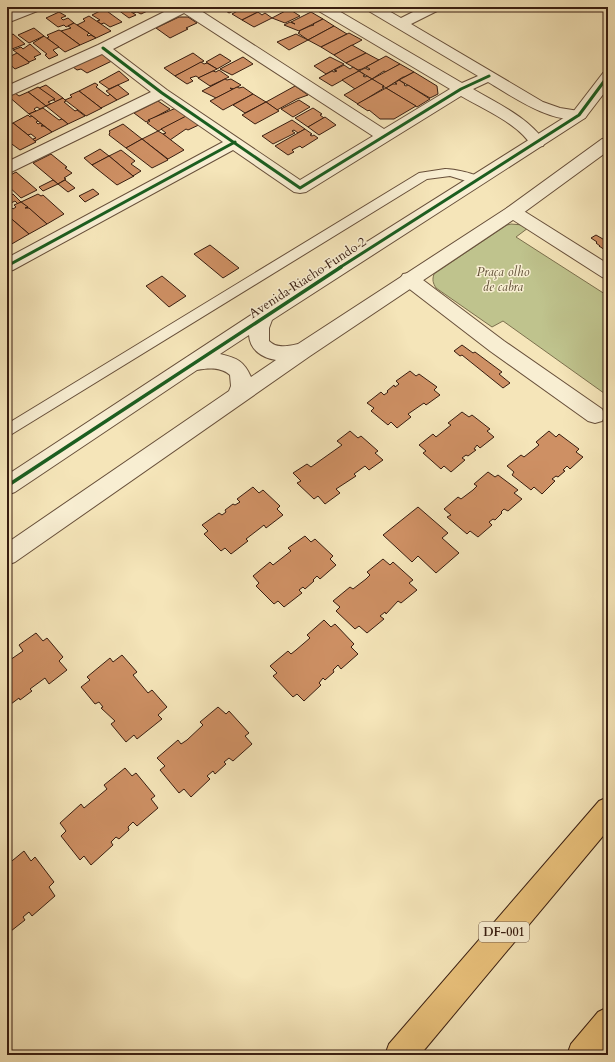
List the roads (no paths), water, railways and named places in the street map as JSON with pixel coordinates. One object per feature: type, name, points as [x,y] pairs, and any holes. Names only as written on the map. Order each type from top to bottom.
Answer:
[{"type":"highway","name":"DF-001","points":[[400,1055],[608,810]]},
{"type":"highway","points":[[582,1055],[608,1022]]},
{"type":"street","points":[[7,19],[35,7]]},
{"type":"street","points":[[7,92],[103,48],[185,7],[384,136]]},
{"type":"street","points":[[322,7],[517,122],[528,131],[537,142]]},
{"type":"street","points":[[372,7],[542,107],[557,112],[579,115]]},
{"type":"street","points":[[400,24],[434,7]]},
{"type":"street","points":[[103,48],[162,93],[300,188],[461,89],[489,76]]},
{"type":"street","name":"Avenida Riacho Fundo 2","points":[[7,486],[264,316],[579,115],[606,82],[608,76]]},
{"type":"street","points":[[7,169],[162,93]]},
{"type":"street","points":[[7,266],[234,142]]},
{"type":"street","points":[[7,556],[303,351],[409,279],[513,212],[608,143]]},
{"type":"street","points":[[513,212],[608,273]]},
{"type":"street","points":[[409,279],[497,346],[595,415]]},
{"type":"street","points":[[264,316],[259,327],[258,337],[261,344],[268,351],[287,355],[303,351]]},
{"type":"street","points":[[194,363],[216,360],[228,362],[237,370],[242,379],[241,388],[234,400]]},
{"type":"lane","points":[[7,431],[423,176],[438,172],[451,172],[476,180]]},
{"type":"park label","name":"Praça olho de cabra","points":[[503,278]]}]
